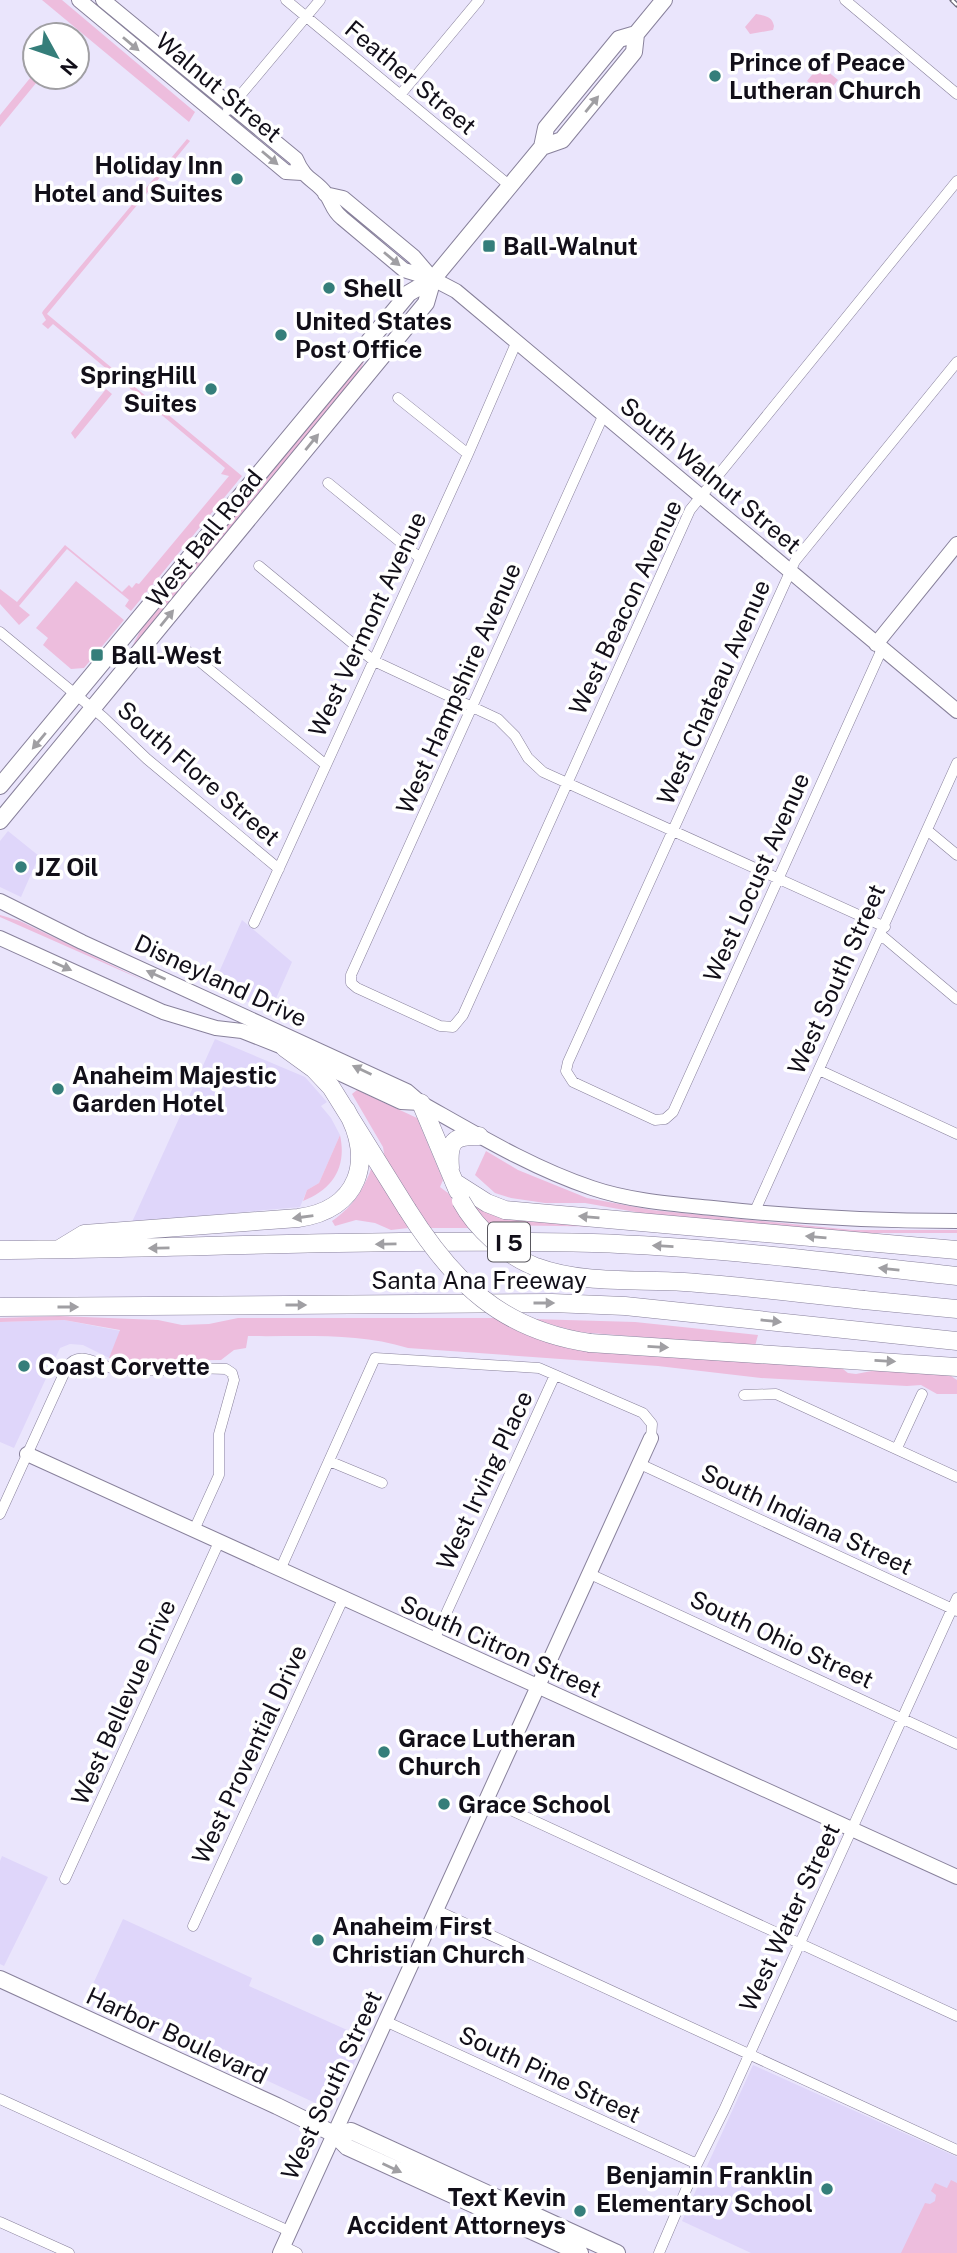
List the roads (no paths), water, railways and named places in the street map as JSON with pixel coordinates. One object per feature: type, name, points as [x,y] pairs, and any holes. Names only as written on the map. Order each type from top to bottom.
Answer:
[{"type":"highway","points":[[285,1048],[323,1078],[444,1263],[478,1296],[506,1315],[538,1330],[590,1343],[957,1367]]},
{"type":"highway","points":[[421,1103],[461,1201],[476,1222],[507,1251],[532,1265],[556,1273],[588,1278],[695,1283],[957,1310]]},
{"type":"highway","points":[[59,1250],[84,1234],[298,1218],[328,1210],[352,1187],[360,1166],[360,1143],[346,1110]]},
{"type":"highway","points":[[479,1136],[463,1135],[454,1140],[449,1150],[452,1177],[487,1203],[505,1210],[957,1250]]},
{"type":"highway","name":"Santa Ana Freeway","points":[[0,1250],[593,1243],[680,1247],[957,1276]]},
{"type":"highway","name":"Santa Ana Freeway","points":[[0,1307],[552,1303],[625,1306],[957,1341]]},
{"type":"main road","name":"West Ball Road","points":[[0,786],[409,293],[433,279],[542,147],[546,128],[619,40],[636,34],[664,0]]},
{"type":"main road","name":"West Ball Road","points":[[0,821],[426,303],[433,279]]},
{"type":"main road","name":"Harbor Boulevard","points":[[0,1979],[334,2134],[347,2147],[580,2253]]},
{"type":"main road","name":"Harbor Boulevard","points":[[334,2134],[351,2131],[617,2253]]},
{"type":"street","name":"Walnut Street","points":[[79,0],[286,172],[302,173]]},
{"type":"street","name":"Walnut Street","points":[[103,0],[296,159],[302,173],[326,194],[343,198],[414,257],[433,279]]},
{"type":"street","name":"Feather Street","points":[[286,0],[510,186]]},
{"type":"street","points":[[221,118],[320,0]]},
{"type":"street","points":[[400,95],[479,0]]},
{"type":"street","points":[[845,0],[957,94]]},
{"type":"street","name":"West Beacon Avenue","points":[[453,1027],[463,1015],[690,510],[957,181]]},
{"type":"street","name":"South Walnut Street","points":[[433,279],[456,291],[517,341],[957,711]]},
{"type":"street","name":"West Vermont Avenue","points":[[254,923],[517,341]]},
{"type":"street","name":"West Chateau Avenue","points":[[665,1119],[659,1121],[651,1118],[578,1085],[568,1075],[568,1062],[795,561],[957,362]]},
{"type":"street","points":[[398,398],[468,454]]},
{"type":"street","name":"West Hampshire Avenue","points":[[453,1027],[440,1026],[416,1016],[357,988],[351,980],[604,414]]},
{"type":"street","points":[[328,483],[420,558]]},
{"type":"street","points":[[879,646],[957,544]]},
{"type":"street","points":[[259,566],[374,661],[473,706],[504,724],[537,768],[778,878],[883,931],[957,999]]},
{"type":"street","name":"South Flore Street","points":[[0,632],[279,869]]},
{"type":"street","name":"West Locust Avenue","points":[[665,1119],[675,1109],[879,646]]},
{"type":"street","points":[[187,650],[326,765]]},
{"type":"street","name":"West South Street","points":[[754,1213],[957,763]]},
{"type":"street","points":[[927,830],[957,855]]},
{"type":"street","name":"Disneyland Drive","points":[[0,901],[82,942],[407,1091],[421,1103],[546,1171],[595,1189],[638,1199],[754,1213],[849,1220],[957,1220]]},
{"type":"street","name":"Disneyland Drive","points":[[0,938],[163,1012],[216,1028],[242,1031],[401,1102],[421,1103]]},
{"type":"street","points":[[819,1070],[957,1134]]},
{"type":"street","points":[[0,1514],[67,1367],[75,1358],[82,1357],[117,1369],[221,1369],[233,1374]]},
{"type":"street","points":[[280,1570],[375,1358],[539,1368],[643,1413],[652,1424],[652,1438]]},
{"type":"street","points":[[233,1374],[244,1368]]},
{"type":"street","points":[[194,1530],[219,1475],[219,1434],[233,1384],[233,1374]]},
{"type":"street","name":"West Irving Place","points":[[434,1640],[555,1375]]},
{"type":"street","points":[[744,1395],[776,1394],[957,1476]]},
{"type":"street","points":[[897,1448],[922,1394]]},
{"type":"street","name":"West South Street","points":[[281,2250],[652,1438]]},
{"type":"street","name":"South Citron Street","points":[[27,1454],[957,1877]]},
{"type":"street","points":[[329,1461],[382,1483]]},
{"type":"street","name":"South Indiana Street","points":[[640,1464],[955,1610]]},
{"type":"street","name":"West Bellevue Drive","points":[[65,1879],[219,1542]]},
{"type":"street","name":"South Ohio Street","points":[[590,1574],[957,1744]]},
{"type":"street","name":"West Water Street","points":[[659,2253],[697,2164],[902,1718],[955,1610],[957,1598]]},
{"type":"street","name":"West Provential Drive","points":[[193,1926],[343,1599]]},
{"type":"street","points":[[487,1799],[957,2016]]},
{"type":"street","points":[[436,1910],[957,2150]]},
{"type":"street","name":"South Pine Street","points":[[385,2021],[697,2164]]},
{"type":"street","points":[[0,2099],[289,2231]]},
{"type":"street","points":[[0,2222],[69,2253]]},
{"type":"street","points":[[281,2250],[297,2253]]},
{"type":"railway","points":[[952,0],[957,5]]},
{"type":"place","name":"Prince of Peace Lutheran Church","points":[[715,76]]},
{"type":"place","name":"Holiday Inn Hotel and Suites","points":[[237,179]]},
{"type":"place","name":"Ball-Walnut","points":[[489,246]]},
{"type":"place","name":"Shell","points":[[329,288]]},
{"type":"place","name":"United States Post Office","points":[[281,335]]},
{"type":"place","name":"SpringHill Suites","points":[[211,389]]},
{"type":"place","name":"Ball-West","points":[[97,655]]},
{"type":"place","name":"JZ Oil","points":[[21,867]]},
{"type":"place","name":"Anaheim Majestic Garden Hotel","points":[[58,1089]]},
{"type":"place","name":"Coast Corvette","points":[[24,1366]]},
{"type":"place","name":"Grace Lutheran Church","points":[[384,1752]]},
{"type":"place","name":"Grace School","points":[[444,1804]]},
{"type":"place","name":"Anaheim First Christian Church","points":[[318,1940]]},
{"type":"place","name":"Benjamin Franklin Elementary School","points":[[827,2189]]},
{"type":"place","name":"Text Kevin Accident Attorneys","points":[[580,2211]]}]
